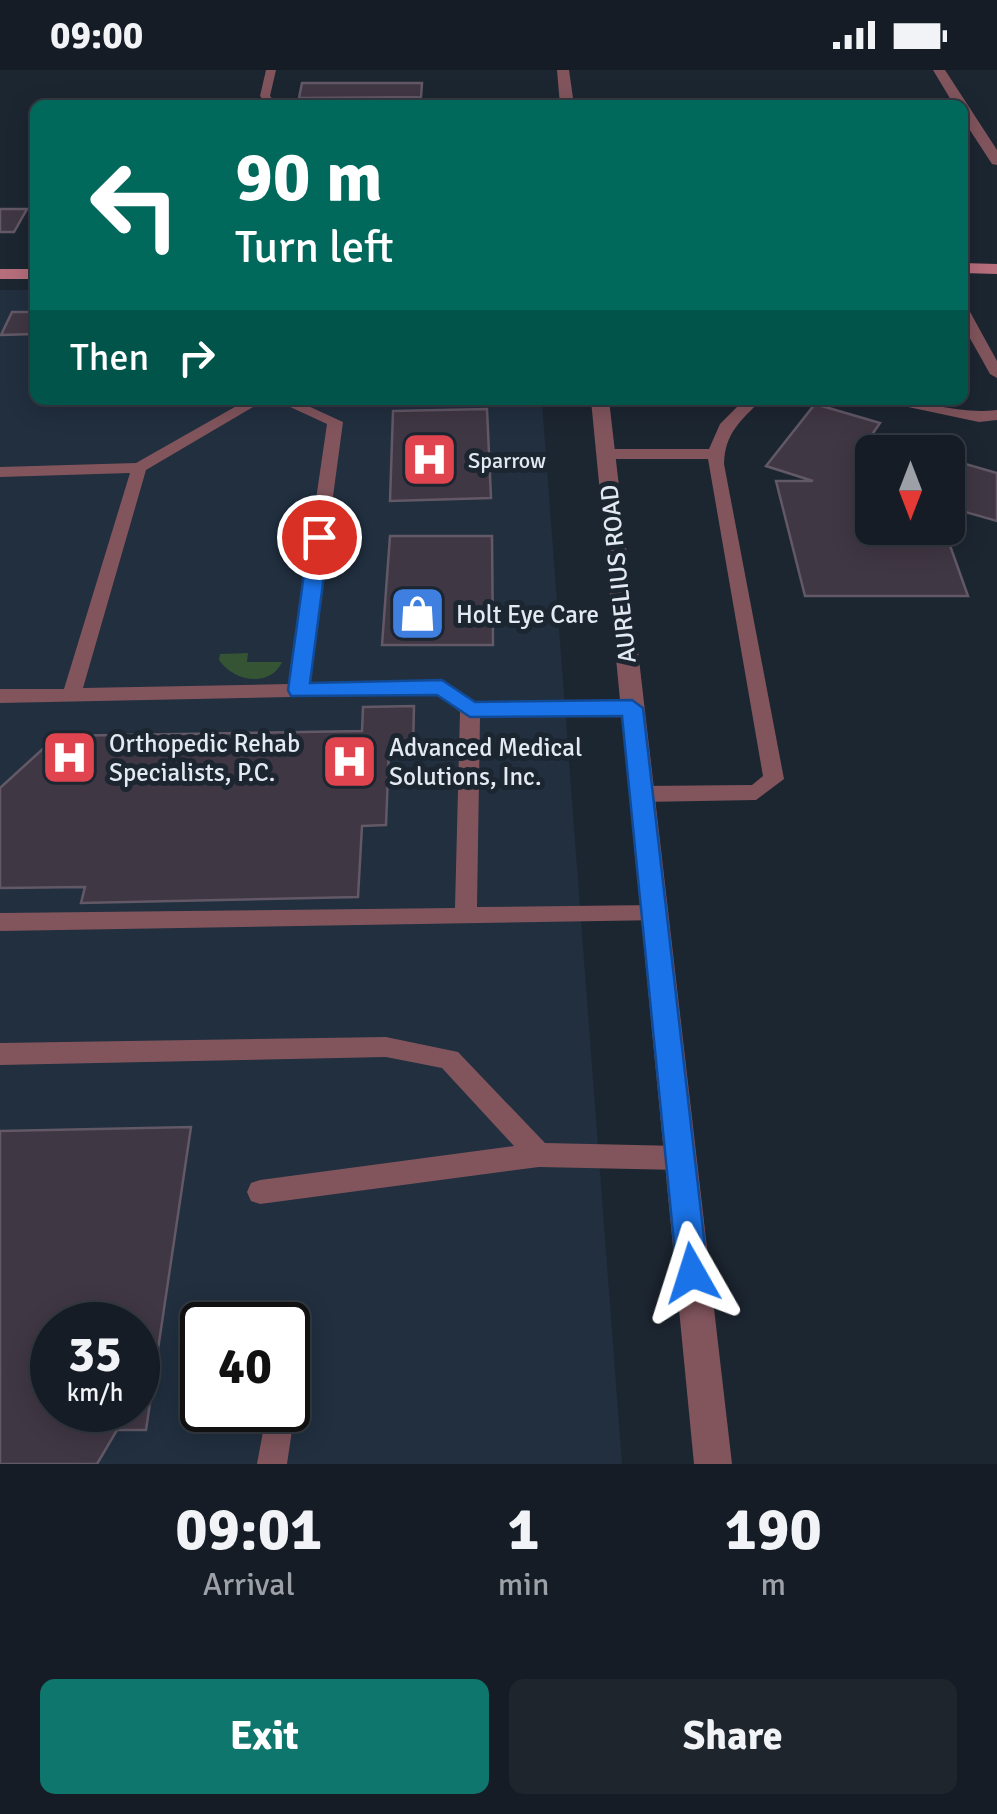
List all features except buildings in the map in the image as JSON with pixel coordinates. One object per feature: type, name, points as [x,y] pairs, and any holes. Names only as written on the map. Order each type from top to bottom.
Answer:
[{"type":"main road","points":[[968,268],[997,268]]},
{"type":"main road","points":[[0,274],[30,274]]},
{"type":"street","points":[[563,70],[566,100]]},
{"type":"street","points":[[939,70],[958,100]]},
{"type":"street","points":[[968,116],[997,162]]},
{"type":"street","name":"AURELIUS ROAD","points":[[601,405],[713,1464]]},
{"type":"lane","points":[[269,100],[265,96],[271,70]]},
{"type":"lane","points":[[968,321],[997,374]]},
{"type":"lane","points":[[0,472],[139,468],[249,405]]},
{"type":"lane","points":[[294,405],[334,422],[298,690]]},
{"type":"lane","points":[[642,794],[756,792],[774,779],[716,454],[719,435],[748,405]]},
{"type":"lane","points":[[928,405],[979,417],[997,415]]},
{"type":"lane","points":[[606,454],[716,454]]},
{"type":"lane","points":[[72,696],[139,468]]},
{"type":"lane","points":[[0,696],[442,687],[470,710],[632,708]]},
{"type":"lane","points":[[466,916],[470,710]]},
{"type":"lane","points":[[0,922],[654,914]]},
{"type":"lane","points":[[0,1054],[386,1046],[449,1059],[539,1155]]},
{"type":"lane","points":[[260,1192],[539,1155],[680,1158]]},
{"type":"lane","points":[[272,1464],[277,1432]]},
{"type":"shaded area","points":[[0,290],[30,290],[30,405],[542,405],[622,1464],[0,1464]]},
{"type":"green space","points":[[248,653],[247,662],[282,662],[269,676],[252,679],[233,673],[219,660],[220,654]]},
{"type":"place","name":"Sparrow","points":[[429,460]]},
{"type":"place","name":"Holt Eye Care","points":[[417,614]]},
{"type":"place","name":"Orthopedic Rehab Specialists, P.C.","points":[[70,757]]},
{"type":"place","name":"Advanced Medical Solutions, Inc.","points":[[350,761]]},
{"type":"route","points":[[319,537],[298,690],[442,687],[470,710],[632,708],[692,1273]]}]
